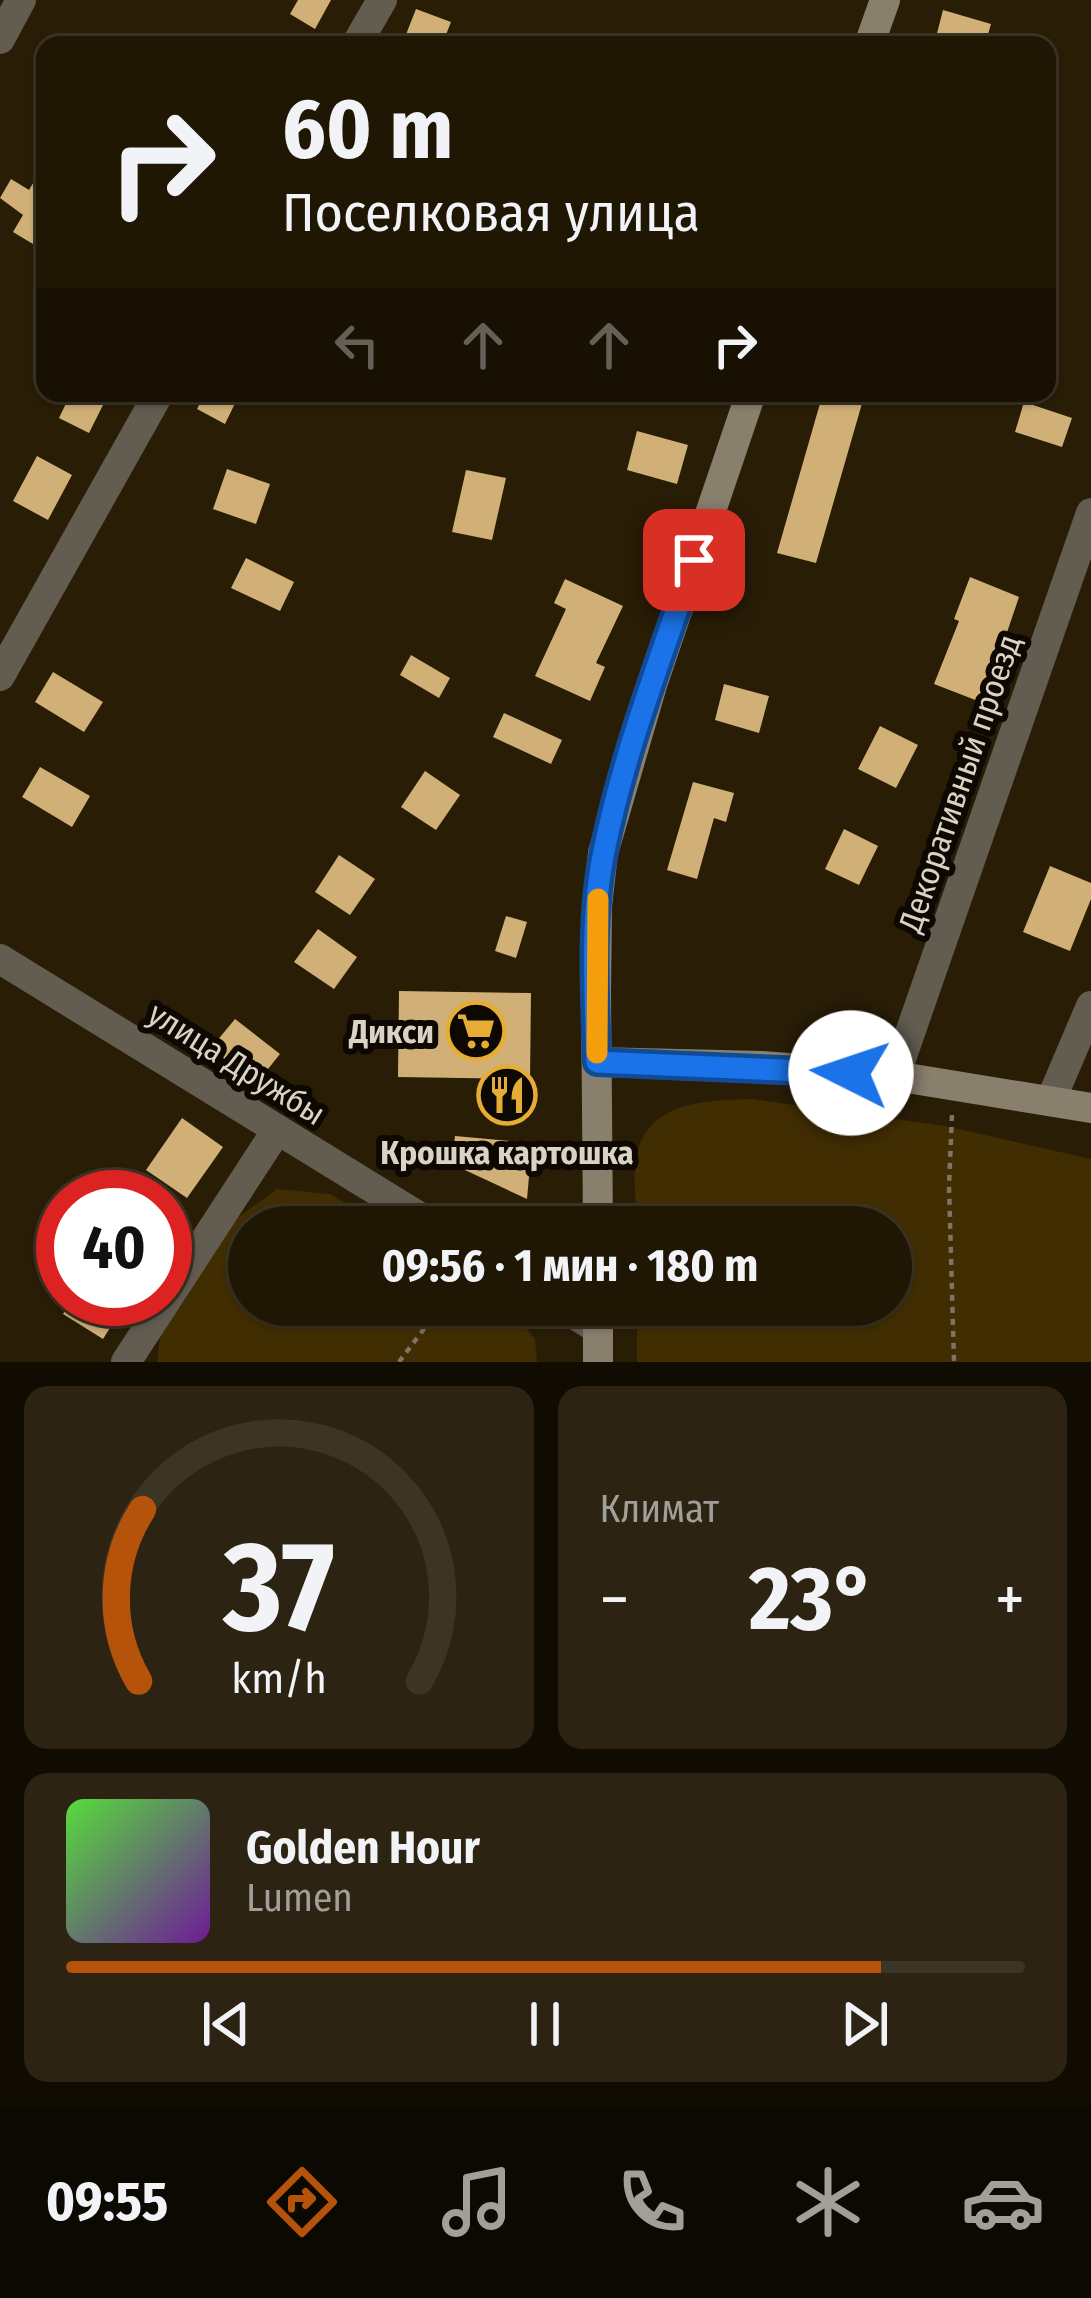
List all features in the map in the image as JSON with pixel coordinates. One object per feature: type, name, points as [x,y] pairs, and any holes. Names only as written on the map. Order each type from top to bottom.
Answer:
[{"type":"main road","points":[[872,36],[885,0]]},
{"type":"main road","points":[[598,1206],[597,906],[603,854],[652,686],[748,402]]},
{"type":"main road","points":[[597,1062],[762,1066],[895,1076],[1091,1108]]},
{"type":"main road","points":[[598,1326],[598,1362]]},
{"type":"street","points":[[0,39],[21,0]]},
{"type":"street","points":[[361,36],[382,0]]},
{"type":"street","points":[[0,676],[154,402]]},
{"type":"street","name":"Декоративный проезд","points":[[895,1076],[1091,513]]},
{"type":"street","name":"улица Дружбы","points":[[0,959],[402,1206]]},
{"type":"street","points":[[1051,1100],[1091,1006]]},
{"type":"street","points":[[126,1362],[277,1130]]},
{"type":"path","points":[[953,1085],[949,1186],[954,1362]]},
{"type":"path","points":[[400,1362],[427,1326]]},
{"type":"shaded area","points":[[752,1099],[945,1126],[1091,1159],[1091,1362],[637,1362],[637,1326],[912,1326],[912,1206],[636,1206],[636,1159],[645,1133],[670,1112]]},
{"type":"shaded area","points":[[277,1189],[330,1194],[351,1206],[254,1206]]},
{"type":"shaded area","points":[[228,1229],[228,1326],[524,1326],[535,1339],[537,1362],[157,1362],[161,1326],[192,1326],[192,1273]]},
{"type":"building","points":[[298,0],[331,0],[315,29],[290,14]]},
{"type":"building","points":[[416,9],[451,22],[446,36],[405,36]]},
{"type":"building","points":[[943,10],[991,24],[988,36],[936,36]]},
{"type":"building","points":[[36,178],[33,244],[13,232],[23,215],[0,198],[11,179],[29,190]]},
{"type":"building","points":[[67,402],[104,402],[89,433],[59,418]]},
{"type":"building","points":[[200,402],[236,402],[225,424],[197,409]]},
{"type":"building","points":[[820,402],[862,402],[816,563],[777,553]]},
{"type":"building","points":[[1024,402],[1072,418],[1062,447],[1015,432]]},
{"type":"building","points":[[637,431],[688,445],[677,484],[627,470]]},
{"type":"building","points":[[37,456],[72,475],[48,520],[13,501]]},
{"type":"building","points":[[227,469],[270,484],[256,524],[213,509]]},
{"type":"building","points":[[466,470],[506,478],[492,540],[452,532]]},
{"type":"building","points":[[246,558],[294,582],[280,611],[231,588]]},
{"type":"building","points":[[970,577],[1019,597],[983,703],[934,684],[959,621],[954,619]]},
{"type":"building","points":[[565,579],[623,606],[596,663],[605,667],[590,701],[535,676],[566,609],[554,603]]},
{"type":"building","points":[[411,655],[450,678],[439,698],[400,675]]},
{"type":"building","points":[[53,672],[103,702],[84,732],[35,702]]},
{"type":"building","points":[[724,684],[769,696],[759,733],[715,720]]},
{"type":"building","points":[[504,713],[562,740],[551,764],[493,737]]},
{"type":"building","points":[[880,726],[918,745],[896,788],[858,769]]},
{"type":"building","points":[[40,767],[90,796],[72,827],[22,797]]},
{"type":"building","points":[[425,771],[460,795],[436,830],[401,807]]},
{"type":"building","points":[[693,782],[734,793],[726,822],[714,818],[697,879],[667,870]]},
{"type":"building","points":[[844,829],[878,846],[859,885],[825,869]]},
{"type":"building","points":[[339,855],[375,879],[350,915],[315,892]]},
{"type":"building","points":[[1050,866],[1091,883],[1091,899],[1070,951],[1023,932]]},
{"type":"building","points":[[506,916],[527,922],[516,958],[495,951]]},
{"type":"building","points":[[318,929],[357,957],[334,989],[294,962]]},
{"type":"building","points":[[399,991],[531,993],[530,1079],[398,1077]]},
{"type":"building","points":[[235,1019],[280,1054],[256,1084],[211,1048]]},
{"type":"building","points":[[182,1118],[223,1147],[192,1191],[192,1170],[146,1170]]},
{"type":"building","points":[[455,1136],[532,1143],[527,1199],[452,1164]]},
{"type":"building","points":[[82,1326],[111,1326],[103,1339]]},
{"type":"slow traffic","points":[[597,1053],[598,899]]},
{"type":"place","name":"Дикси","points":[[476,1031]]},
{"type":"place","name":"Крошка картошка","points":[[507,1095]]},
{"type":"route","points":[[694,560],[603,854],[597,906],[597,1062],[851,1073]]}]
